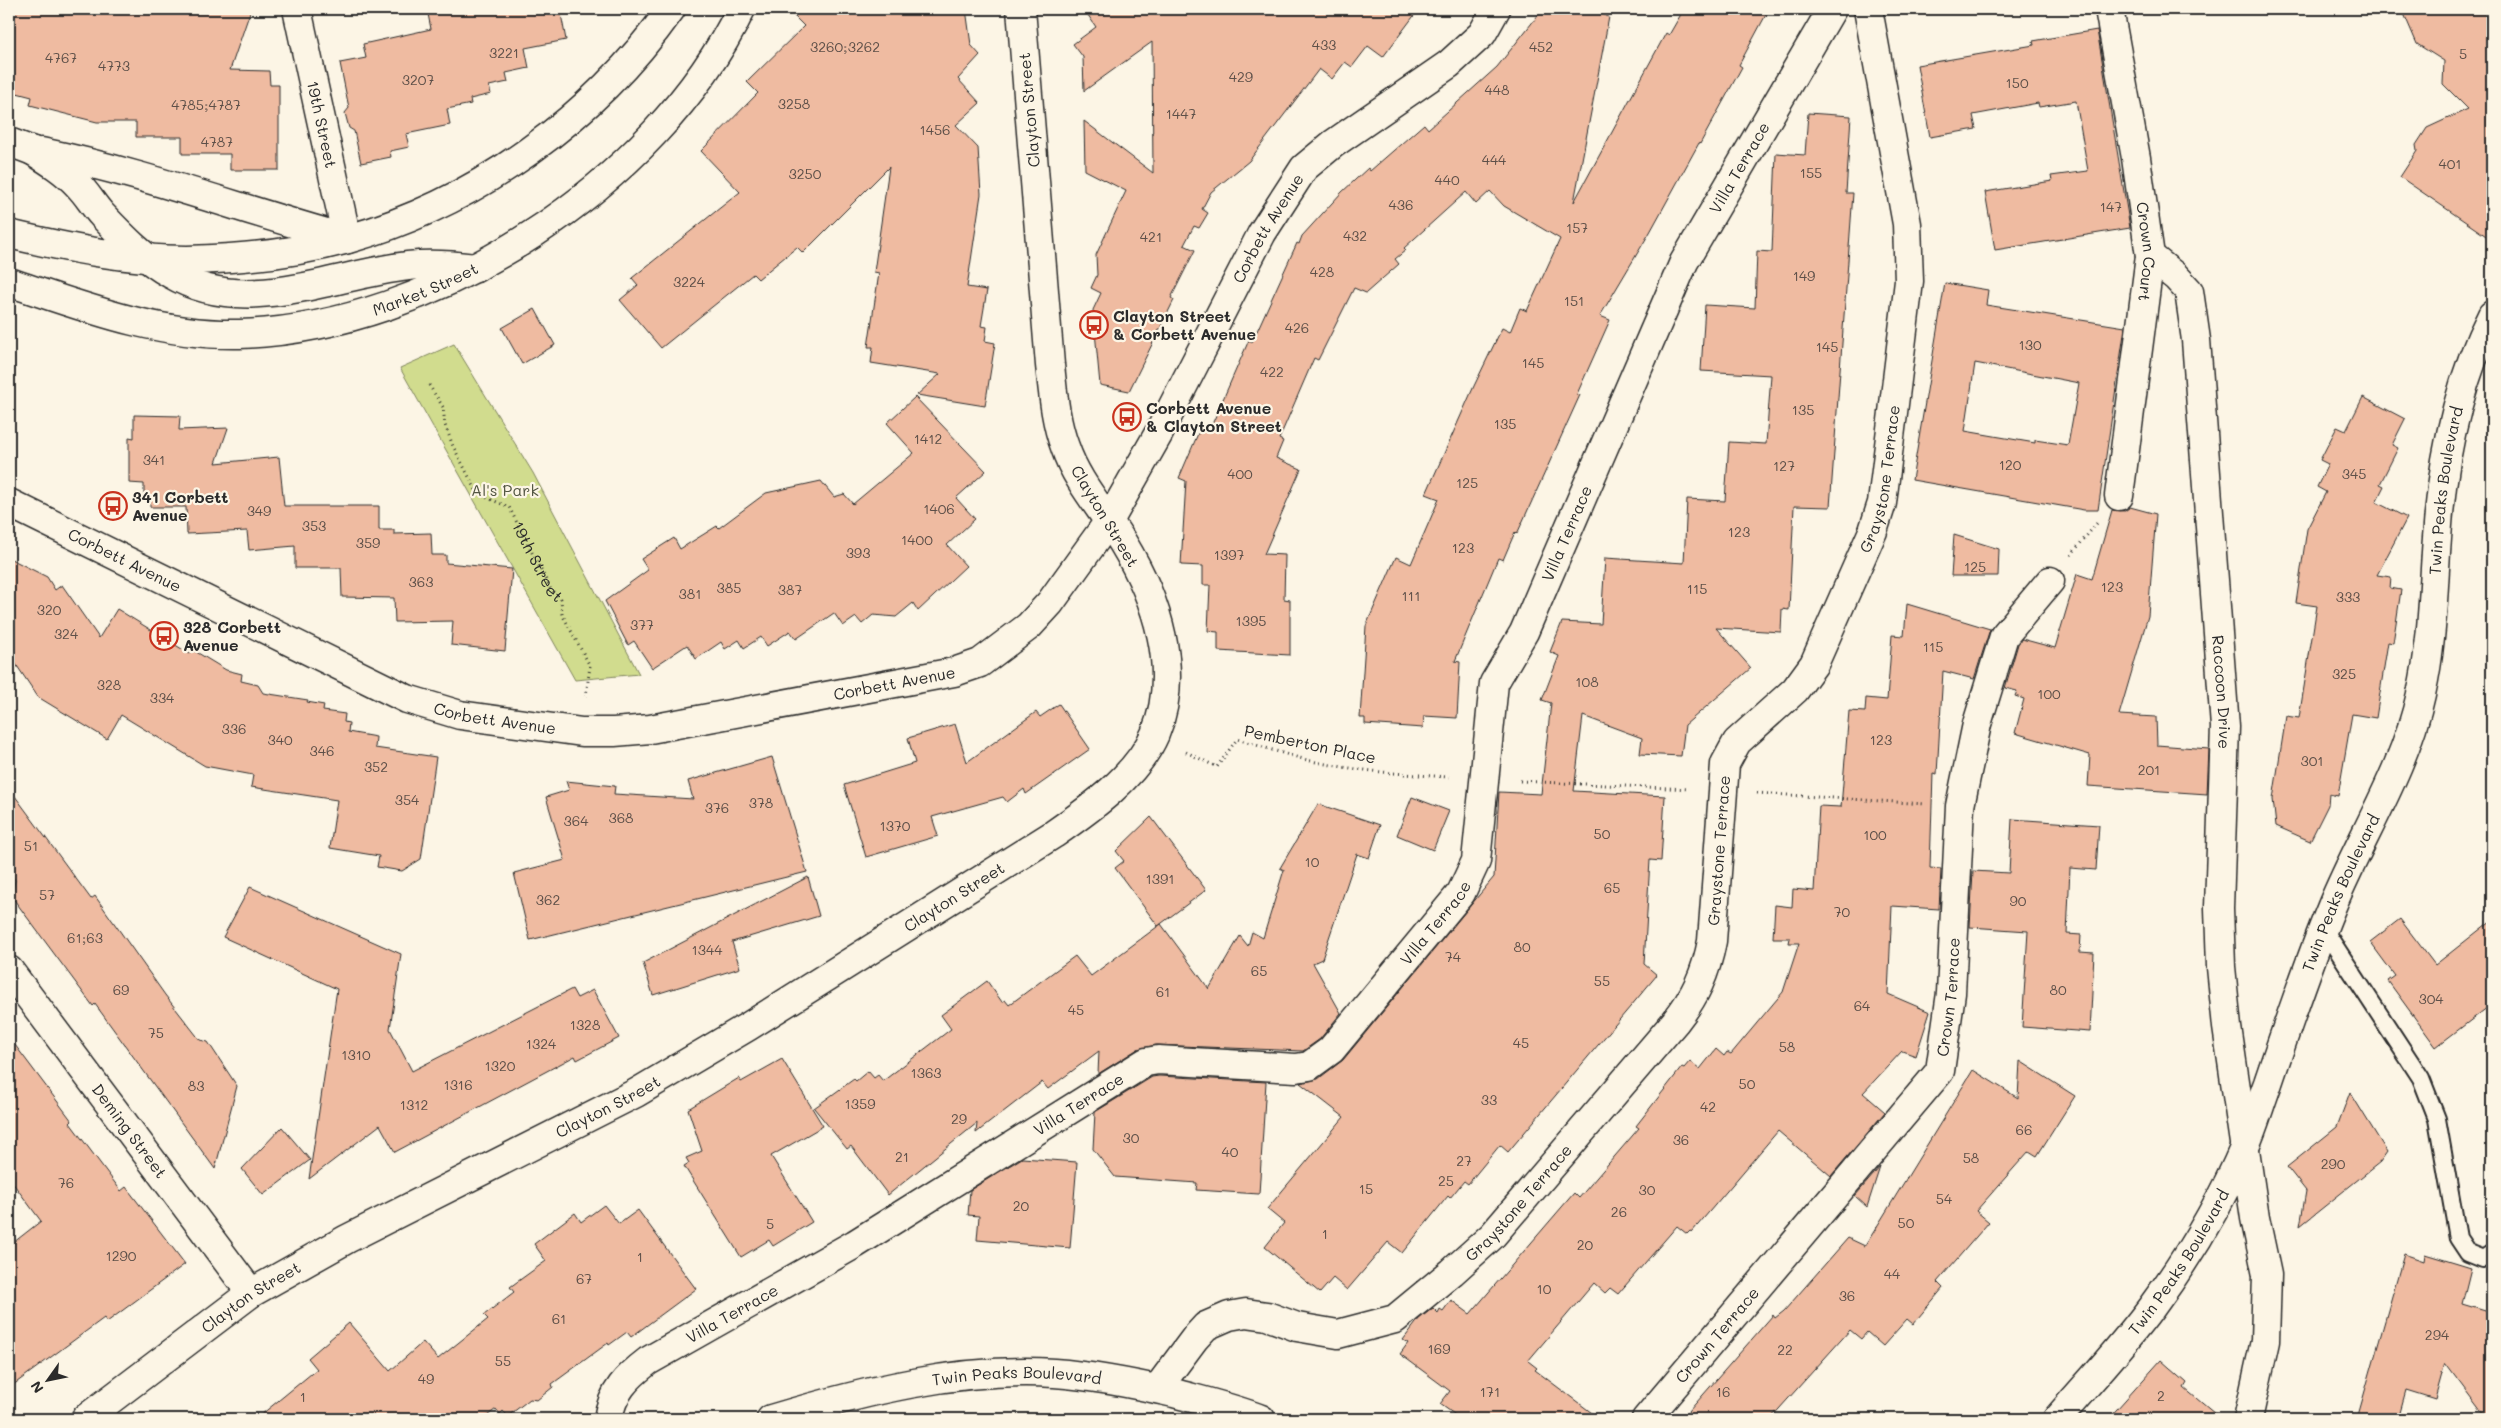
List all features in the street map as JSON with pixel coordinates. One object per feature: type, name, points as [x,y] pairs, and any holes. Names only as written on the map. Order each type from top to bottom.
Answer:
[{"type":"street","name":"19th Street","points":[[296,9],[347,239]]},
{"type":"street","points":[[9,234],[57,246],[147,258],[187,260],[300,249],[347,239],[396,223],[440,204],[484,181],[523,155],[559,127],[628,64],[671,9]]},
{"type":"street","name":"Market Street","points":[[9,282],[144,325],[193,332],[239,334],[283,330],[330,322],[384,307],[430,290],[476,268],[521,242],[564,212],[603,181],[640,146],[704,71],[741,9]]},
{"type":"street","name":"Clayton Street","points":[[85,1419],[251,1293],[347,1239],[593,1116],[749,1026],[1087,811],[1114,788],[1135,765],[1154,735],[1164,707],[1166,677],[1163,642],[1153,606],[1138,569],[1074,469],[1064,446],[1055,403],[1050,365],[1021,9]]},
{"type":"street","name":"Corbett Avenue","points":[[9,503],[407,699],[460,715],[582,732],[650,729],[923,680],[980,663],[1030,626],[1050,603],[1109,521],[1146,455],[1262,233],[1304,168],[1333,144],[1449,64],[1482,34],[1496,9]]},
{"type":"street","name":"Villa Terrace","points":[[608,1419],[610,1408],[623,1381],[648,1361],[855,1244],[1146,1062],[1158,1060],[1296,1068],[1309,1066],[1320,1060],[1331,1050],[1461,893],[1476,861],[1482,779],[1494,683],[1524,632],[1671,288],[1684,262],[1832,9]]},
{"type":"street","name":"Graystone Terrace","points":[[1157,1389],[1206,1326],[1229,1316],[1246,1313],[1267,1316],[1297,1328],[1338,1334],[1395,1319],[1492,1236],[1675,1022],[1690,1003],[1700,984],[1708,963],[1712,941],[1726,764],[1738,742],[1795,690],[1814,664],[1873,531],[1882,502],[1906,311],[1909,251],[1907,224],[1868,9]]},
{"type":"street","name":"Crown Court","points":[[2109,9],[2136,158],[2150,256],[2119,496]]},
{"type":"street","points":[[21,146],[130,172],[226,204],[347,239]]},
{"type":"street","points":[[21,146],[77,184],[102,215],[147,258],[172,275],[195,285],[238,294],[282,291],[408,266],[439,264],[476,268]]},
{"type":"street","name":"Raccoon Drive","points":[[2150,256],[2176,277],[2189,291],[2196,340],[2225,727],[2219,908],[2221,967],[2227,1028],[2246,1145],[2255,1218],[2267,1275],[2266,1341],[2248,1419]]},
{"type":"street","name":"Twin Peaks Boulevard","points":[[2057,1419],[2150,1309],[2206,1226],[2246,1145],[2323,928],[2344,877],[2381,802],[2421,698],[2431,645],[2437,534],[2444,474],[2455,413],[2471,363],[2492,316]]},
{"type":"street","name":"Crown Terrace","points":[[1646,1419],[1940,1070],[1951,993],[1960,806],[1977,724],[2004,636],[2050,581]]},
{"type":"street","name":"Deming Street","points":[[9,970],[251,1293]]},
{"type":"street","name":"Twin Peaks Boulevard","points":[[771,1419],[882,1389],[955,1378],[1053,1373],[1157,1389],[1261,1419]]},
{"type":"lane","points":[[2323,928],[2421,1078],[2437,1119],[2458,1238],[2468,1253],[2483,1259],[2492,1253]]},
{"type":"path","name":"19th Street","points":[[429,386],[443,407],[445,425],[453,446],[478,494],[509,507],[551,590],[561,599],[562,614],[590,666],[582,732]]},
{"type":"path","points":[[2050,581],[2119,496]]},
{"type":"path","name":"Pemberton Place","points":[[1154,735],[1217,767],[1237,738],[1307,760],[1361,770],[1482,779]]},
{"type":"green space","name":"Al's Park","points":[[454,344],[533,473],[639,674],[575,680],[400,368]]},
{"type":"building","points":[[9,9],[251,9],[230,70],[269,71],[270,85],[279,85],[279,170],[230,170],[230,154],[182,154],[182,137],[136,137],[136,122],[97,122],[30,105],[32,97],[9,91]]},
{"type":"building","points":[[427,9],[560,9],[566,40],[525,48],[529,68],[506,73],[508,82],[489,86],[491,94],[470,99],[471,104],[447,109],[450,125],[406,134],[409,147],[390,151],[391,157],[361,163],[354,131],[349,128],[345,113],[349,108],[340,63],[366,58],[363,44],[431,29]]},
{"type":"building","points":[[787,9],[966,9],[971,45],[980,55],[958,79],[980,103],[956,125],[978,148],[981,194],[967,287],[987,290],[981,326],[987,327],[985,341],[995,343],[985,406],[917,395],[940,374],[871,363],[873,347],[868,347],[879,273],[874,272],[889,167],[803,253],[797,247],[758,279],[753,274],[661,348],[620,300],[638,285],[632,278],[740,192],[701,151],[758,93],[747,82],[804,26]]},
{"type":"building","points":[[1084,9],[1419,9],[1383,57],[1368,46],[1352,67],[1345,62],[1332,79],[1319,69],[1249,161],[1211,192],[1202,209],[1208,213],[1199,228],[1194,226],[1184,245],[1195,250],[1171,298],[1174,300],[1129,391],[1100,385],[1093,310],[1101,293],[1091,288],[1097,275],[1096,255],[1126,191],[1085,170],[1084,121],[1153,173],[1152,42],[1084,91],[1083,57],[1073,44],[1096,27]]},
{"type":"building","points":[[1543,9],[1606,9],[1605,16],[1609,17],[1574,202],[1666,33],[1669,35],[1684,9],[1769,9],[1739,65],[1742,67],[1700,144],[1600,316],[1610,320],[1577,394],[1580,395],[1517,534],[1515,532],[1503,560],[1498,558],[1455,661],[1460,662],[1457,718],[1424,716],[1423,728],[1365,724],[1365,718],[1360,718],[1366,626],[1396,557],[1411,564],[1439,499],[1426,494],[1474,386],[1502,328],[1510,332],[1520,308],[1527,311],[1560,239],[1504,206],[1490,191],[1476,204],[1466,192],[1404,248],[1406,250],[1395,259],[1399,264],[1366,293],[1354,288],[1318,360],[1314,358],[1279,439],[1283,441],[1276,458],[1301,469],[1264,554],[1285,555],[1284,599],[1290,600],[1290,655],[1218,651],[1218,632],[1208,631],[1210,585],[1203,585],[1203,566],[1181,565],[1186,481],[1179,478],[1200,429],[1206,431],[1207,428],[1210,429],[1249,340],[1252,342],[1297,243],[1299,244],[1302,236],[1342,192],[1368,168],[1370,171],[1424,124],[1428,129],[1497,67]]},
{"type":"building","points":[[2402,9],[2492,9],[2492,240],[2400,177],[2417,151],[2416,145],[2427,128],[2468,109],[2443,84],[2444,61],[2417,44]]},
{"type":"building","points":[[2097,30],[2130,228],[1995,250],[1985,192],[2052,181],[2051,176],[2088,171],[2076,101],[2039,107],[2038,103],[1973,115],[1976,129],[1930,137],[1917,65],[2034,45],[2033,41]]},
{"type":"building","points":[[1808,113],[1851,116],[1846,193],[1853,193],[1830,507],[1794,506],[1789,610],[1782,609],[1781,632],[1716,628],[1751,668],[1685,725],[1681,756],[1640,754],[1642,738],[1583,716],[1574,791],[1665,796],[1661,861],[1650,860],[1644,964],[1657,975],[1508,1152],[1500,1145],[1468,1184],[1464,1181],[1450,1198],[1448,1196],[1402,1253],[1388,1242],[1347,1290],[1333,1278],[1320,1293],[1265,1247],[1284,1223],[1267,1209],[1344,1117],[1300,1083],[1318,1079],[1343,1060],[1494,877],[1499,792],[1541,794],[1551,703],[1542,700],[1559,656],[1550,652],[1562,622],[1601,624],[1605,558],[1684,563],[1687,499],[1725,501],[1729,442],[1766,444],[1771,375],[1701,371],[1705,305],[1755,308],[1757,251],[1772,252],[1776,153],[1805,155]]},
{"type":"building","points":[[1945,283],[1988,290],[1986,305],[2125,327],[2098,510],[2084,510],[1912,480]],"holes":[[[1975,363],[2079,383],[2068,445],[2035,440],[2035,443],[1965,431]]]},
{"type":"building","points":[[535,309],[555,345],[522,364],[502,328]]},
{"type":"building","points":[[915,397],[986,471],[956,498],[975,519],[947,545],[966,566],[918,611],[913,603],[896,617],[873,615],[862,624],[856,617],[843,626],[834,613],[796,639],[790,631],[767,646],[761,637],[744,648],[739,640],[725,649],[721,642],[696,659],[687,645],[652,668],[634,641],[628,645],[605,601],[648,570],[641,559],[674,538],[680,549],[717,526],[719,528],[766,493],[821,481],[834,497],[844,494],[853,504],[914,453],[887,423]]},
{"type":"building","points":[[2363,397],[2405,419],[2392,445],[2398,448],[2380,484],[2384,486],[2376,502],[2407,518],[2377,575],[2391,577],[2390,588],[2401,590],[2393,643],[2388,642],[2376,718],[2352,714],[2338,796],[2329,794],[2328,805],[2310,841],[2276,826],[2273,799],[2286,716],[2299,718],[2317,606],[2296,603],[2307,529],[2326,492],[2317,487],[2328,464],[2320,460],[2337,427],[2346,431]]},
{"type":"building","points":[[134,415],[180,416],[179,430],[228,428],[216,463],[279,457],[284,506],[379,506],[379,530],[394,530],[394,534],[431,533],[432,555],[446,555],[446,563],[512,569],[505,651],[451,645],[453,621],[395,622],[394,598],[342,597],[341,568],[295,568],[295,546],[249,550],[247,531],[187,534],[186,507],[150,507],[150,496],[144,496],[144,484],[129,483],[129,437],[134,438]]},
{"type":"building","points":[[2130,507],[2156,514],[2148,616],[2119,715],[2156,717],[2157,745],[2209,749],[2207,794],[2088,786],[2090,755],[2015,733],[2024,699],[2015,696],[2017,691],[2005,688],[2018,644],[2022,639],[2055,648],[2077,574],[2092,579],[2112,510],[2125,511]]},
{"type":"building","points":[[1954,535],[1999,549],[1998,576],[1951,576]]},
{"type":"building","points":[[9,558],[47,577],[55,590],[62,585],[99,638],[117,609],[190,654],[193,650],[226,670],[242,674],[241,681],[258,685],[263,693],[308,700],[307,702],[324,705],[323,711],[345,714],[344,722],[349,723],[348,732],[376,737],[375,748],[436,757],[421,859],[402,871],[377,867],[379,856],[330,848],[337,800],[251,787],[253,775],[205,766],[121,715],[107,739],[38,697],[9,654]]},
{"type":"building","points":[[1907,604],[1990,629],[1974,679],[1943,671],[1937,774],[1933,773],[1930,868],[1941,869],[1939,909],[1892,906],[1888,994],[1930,1012],[1916,1056],[1902,1051],[1863,1093],[1885,1112],[1831,1176],[1778,1131],[1692,1232],[1690,1231],[1687,1234],[1677,1226],[1618,1294],[1610,1288],[1605,1293],[1594,1283],[1528,1361],[1537,1368],[1535,1370],[1600,1419],[1461,1419],[1440,1404],[1450,1391],[1400,1354],[1408,1343],[1403,1340],[1419,1319],[1433,1308],[1438,1313],[1440,1309],[1443,1311],[1451,1300],[1470,1314],[1574,1193],[1579,1198],[1639,1128],[1636,1126],[1682,1067],[1684,1068],[1690,1061],[1700,1069],[1716,1049],[1724,1056],[1727,1052],[1731,1054],[1783,992],[1799,943],[1789,943],[1790,938],[1773,938],[1775,905],[1792,907],[1793,889],[1814,891],[1819,806],[1841,807],[1849,711],[1865,712],[1866,698],[1887,700],[1892,635],[1904,636]]},
{"type":"building","points":[[1059,704],[1090,749],[1026,794],[1024,789],[1007,802],[1003,797],[932,817],[938,836],[866,857],[844,785],[915,763],[908,738],[955,724],[967,762],[1036,712],[1040,717]]},
{"type":"building","points":[[772,757],[807,872],[530,940],[514,873],[565,860],[546,797],[569,790],[566,781],[615,786],[614,794],[693,799],[688,781]]},
{"type":"building","points":[[9,788],[91,899],[95,896],[165,995],[200,1040],[208,1042],[237,1086],[215,1169],[95,1004],[93,1006],[12,897],[15,880],[9,872]]},
{"type":"building","points":[[1412,797],[1449,811],[1433,850],[1397,835]]},
{"type":"building","points":[[1318,804],[1380,825],[1369,858],[1357,854],[1322,959],[1313,963],[1341,1013],[1320,1039],[1303,1051],[1156,1045],[1138,1049],[1098,1074],[1099,1051],[1048,1089],[1042,1082],[976,1133],[977,1123],[888,1195],[851,1146],[847,1149],[814,1108],[868,1071],[874,1078],[878,1075],[883,1081],[951,1029],[941,1015],[987,981],[1002,1002],[1005,1000],[1009,1005],[1075,956],[1091,976],[1161,924],[1209,989],[1240,936],[1248,946],[1252,932],[1263,938],[1284,870],[1280,868]]},
{"type":"building","points":[[1151,817],[1206,890],[1158,926],[1115,868],[1124,861],[1116,851]]},
{"type":"building","points":[[2012,819],[2099,825],[2096,870],[2070,868],[2067,934],[2081,935],[2080,952],[2094,953],[2090,1032],[2022,1027],[2028,931],[1970,927],[1973,871],[2009,873]]},
{"type":"building","points":[[808,877],[819,916],[732,942],[740,968],[653,995],[643,963]]},
{"type":"building","points":[[250,887],[401,954],[390,1029],[412,1071],[572,989],[577,998],[593,990],[619,1038],[577,1060],[575,1056],[395,1152],[380,1125],[309,1179],[337,989],[223,937]]},
{"type":"building","points":[[2400,919],[2435,965],[2492,920],[2492,1004],[2436,1047],[2388,981],[2395,976],[2370,942]]},
{"type":"building","points":[[9,1037],[72,1121],[70,1123],[121,1191],[126,1187],[185,1264],[107,1322],[104,1318],[9,1388],[9,1246],[41,1221],[9,1178]]},
{"type":"building","points":[[782,1059],[823,1126],[771,1156],[812,1222],[773,1246],[769,1240],[741,1257],[684,1166],[689,1163],[686,1158],[702,1151],[688,1109],[739,1078],[741,1082]]},
{"type":"building","points":[[2020,1061],[2075,1096],[2037,1156],[2029,1151],[1976,1211],[1989,1222],[1937,1282],[1943,1288],[1913,1324],[1907,1319],[1883,1346],[1867,1332],[1861,1339],[1850,1330],[1770,1419],[1682,1419],[1773,1315],[1775,1318],[1784,1311],[1848,1238],[1865,1246],[1973,1070],[2018,1098]]},
{"type":"building","points":[[1152,1077],[1266,1082],[1259,1194],[1196,1190],[1197,1183],[1115,1177],[1093,1149],[1095,1112]]},
{"type":"building","points":[[2350,1092],[2387,1152],[2380,1162],[2300,1226],[2306,1191],[2287,1167],[2337,1127]]},
{"type":"building","points":[[282,1127],[310,1160],[263,1195],[242,1169]]},
{"type":"building","points":[[1022,1158],[1077,1162],[1070,1248],[977,1240],[979,1216],[968,1215],[970,1190]]},
{"type":"building","points":[[1880,1167],[1867,1207],[1855,1196]]},
{"type":"building","points":[[604,1205],[619,1224],[638,1210],[696,1289],[631,1337],[627,1332],[609,1345],[608,1343],[552,1384],[553,1387],[537,1400],[530,1399],[508,1416],[503,1411],[500,1414],[496,1409],[483,1419],[256,1419],[317,1369],[308,1358],[349,1323],[390,1371],[423,1342],[438,1359],[488,1319],[484,1315],[514,1292],[510,1287],[546,1261],[534,1244],[575,1213],[581,1222]]},
{"type":"building","points":[[2404,1254],[2424,1261],[2425,1254],[2471,1268],[2462,1304],[2492,1313],[2492,1419],[2487,1419],[2445,1363],[2435,1399],[2406,1390],[2398,1419],[2357,1419]]},
{"type":"building","points":[[2161,1360],[2187,1383],[2184,1388],[2221,1419],[2108,1419]]},
{"type":"place","name":"Clayton Street & Corbett Avenue","points":[[1094,325]]},
{"type":"place","name":"Corbett Avenue & Clayton Street","points":[[1127,417]]},
{"type":"place","name":"341 Corbett Avenue","points":[[113,506]]},
{"type":"place","name":"328 Corbett Avenue","points":[[164,636]]}]
